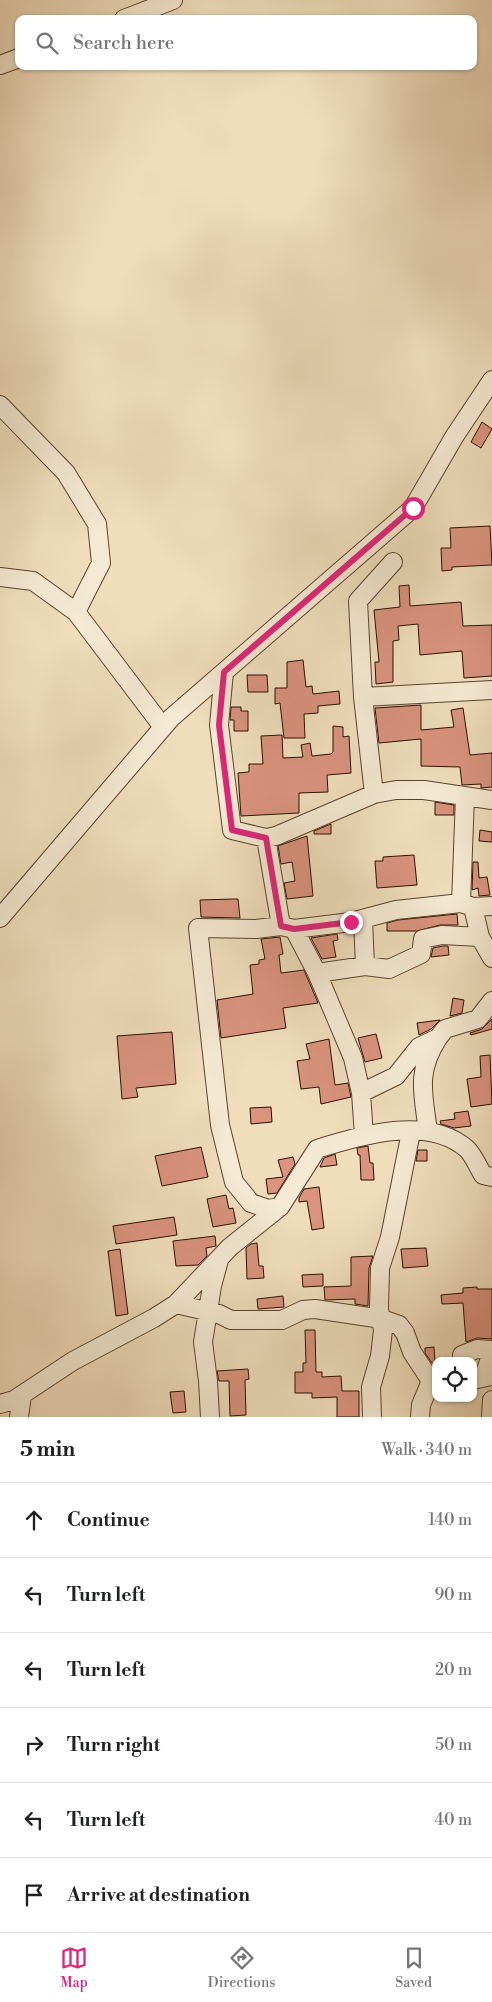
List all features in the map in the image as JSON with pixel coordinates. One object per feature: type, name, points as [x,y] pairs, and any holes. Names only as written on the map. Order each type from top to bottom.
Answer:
[{"type":"street","points":[[134,15],[173,0]]},
{"type":"street","points":[[0,66],[15,60]]},
{"type":"street","points":[[0,918],[163,728],[224,672],[413,508],[454,438],[492,380]]},
{"type":"street","points":[[0,405],[66,473],[97,524],[101,563],[76,612]]},
{"type":"street","points":[[374,794],[364,697],[358,601],[393,562]]},
{"type":"street","points":[[0,577],[33,581],[76,612],[163,728]]},
{"type":"street","points":[[224,672],[219,725],[232,830],[266,838],[333,813],[374,794],[396,790],[424,790],[492,800]]},
{"type":"street","points":[[364,697],[492,690]]},
{"type":"street","points":[[465,796],[467,905],[480,937],[492,958]]},
{"type":"street","points":[[266,838],[288,928],[317,974],[348,1041],[361,1093],[364,1136]]},
{"type":"street","points":[[280,1207],[268,1208],[251,1203],[234,1182],[220,1125],[198,928],[288,928],[363,919],[396,910],[467,905],[492,906]]},
{"type":"street","points":[[363,919],[365,966]]},
{"type":"street","points":[[317,974],[365,966],[389,969],[421,954],[423,939],[442,935],[480,937]]},
{"type":"street","points":[[372,1417],[370,1387],[380,1356],[383,1330],[379,1308],[380,1268],[419,1131],[422,1081],[427,1055],[445,1029],[478,1019],[492,1001]]},
{"type":"street","points":[[361,1093],[396,1076],[419,1047],[438,1038]]},
{"type":"street","points":[[0,1404],[14,1400],[73,1361],[154,1318],[176,1304],[219,1259],[261,1220],[280,1207],[317,1149],[388,1131],[419,1131],[457,1142],[469,1151],[483,1175],[492,1178]]},
{"type":"street","points":[[210,1417],[208,1381],[202,1342],[219,1259]]},
{"type":"street","points":[[176,1304],[219,1314],[231,1320],[282,1320],[303,1310],[315,1309],[382,1320],[399,1325],[405,1333],[412,1352],[432,1378]]},
{"type":"street","points":[[462,1354],[477,1349],[492,1352],[486,1370],[491,1380],[477,1380]]},
{"type":"street","points":[[420,1417],[421,1404],[432,1385]]},
{"type":"street","points":[[19,1417],[22,1395]]},
{"type":"street","points":[[491,1417],[492,1400]]},
{"type":"building","points":[[482,422],[492,429],[481,448],[471,442]]},
{"type":"building","points":[[490,526],[492,565],[452,567],[452,570],[442,571],[441,548],[451,548],[450,528]]},
{"type":"building","points":[[409,585],[410,606],[461,602],[463,626],[492,625],[492,676],[464,678],[462,651],[420,655],[418,624],[398,626],[399,640],[393,641],[393,682],[376,684],[375,662],[379,662],[374,610],[400,607],[399,586]]},
{"type":"building","points":[[303,660],[306,687],[312,686],[313,694],[339,691],[340,704],[318,706],[318,713],[304,714],[305,738],[284,738],[280,703],[275,704],[275,688],[287,688],[287,662]]},
{"type":"building","points":[[247,675],[267,675],[268,692],[248,692]]},
{"type":"building","points":[[421,705],[421,730],[454,727],[451,710],[463,708],[470,755],[492,753],[492,787],[481,788],[481,784],[462,785],[460,767],[421,766],[421,739],[379,743],[375,708]]},
{"type":"building","points":[[231,707],[241,707],[241,711],[248,711],[248,731],[234,731],[234,720],[230,720]]},
{"type":"building","points":[[333,726],[343,727],[343,737],[349,736],[351,773],[327,775],[328,792],[299,793],[299,813],[241,816],[238,773],[249,772],[249,764],[263,764],[261,736],[282,735],[283,758],[303,757],[301,745],[310,743],[312,756],[331,754],[333,752]]},
{"type":"building","points":[[435,802],[454,805],[454,815],[435,815]]},
{"type":"building","points":[[331,824],[331,834],[314,834],[314,831]]},
{"type":"building","points":[[480,830],[492,832],[492,842],[479,841]]},
{"type":"building","points":[[307,836],[313,896],[287,899],[284,883],[295,881],[292,862],[281,864],[278,846]]},
{"type":"building","points":[[414,855],[417,885],[377,888],[375,861],[383,861],[383,857]]},
{"type":"building","points":[[473,862],[478,862],[479,878],[487,877],[490,895],[479,896],[478,888],[472,890]]},
{"type":"building","points":[[238,899],[240,918],[201,917],[200,900]]},
{"type":"building","points":[[457,914],[458,925],[440,925],[417,931],[387,931],[387,923],[398,920]]},
{"type":"building","points":[[337,934],[338,940],[333,941],[336,957],[322,959],[311,938]]},
{"type":"building","points":[[280,937],[283,954],[279,955],[281,973],[304,970],[318,1003],[283,1008],[286,1028],[221,1038],[217,1000],[253,994],[250,965],[259,964],[259,960],[265,959],[261,939]]},
{"type":"building","points":[[448,946],[449,955],[431,957],[433,948]]},
{"type":"building","points":[[453,998],[464,1000],[462,1013],[450,1016]]},
{"type":"building","points":[[492,1019],[492,1029],[471,1035],[470,1033],[482,1029]]},
{"type":"building","points":[[440,1020],[431,1029],[419,1035],[417,1023]]},
{"type":"building","points":[[172,1032],[176,1084],[136,1088],[138,1097],[122,1099],[117,1036]]},
{"type":"building","points":[[376,1034],[382,1058],[365,1062],[358,1038]]},
{"type":"building","points":[[329,1039],[335,1085],[348,1083],[351,1097],[321,1104],[319,1087],[301,1089],[297,1061],[310,1059],[306,1044]]},
{"type":"building","points":[[490,1055],[492,1104],[471,1107],[467,1079],[481,1077],[480,1056]]},
{"type":"building","points":[[271,1107],[272,1122],[251,1124],[250,1108]]},
{"type":"building","points":[[468,1111],[471,1126],[454,1128],[441,1124],[440,1121],[455,1119],[454,1113]]},
{"type":"building","points":[[368,1146],[370,1163],[373,1163],[374,1180],[361,1180],[360,1155],[358,1155],[357,1148]]},
{"type":"building","points":[[201,1147],[208,1177],[162,1186],[155,1156]]},
{"type":"building","points":[[418,1150],[427,1150],[427,1161],[416,1161]]},
{"type":"building","points":[[335,1154],[337,1165],[320,1167],[324,1158]]},
{"type":"building","points":[[293,1157],[295,1164],[277,1193],[268,1194],[266,1179],[283,1177],[278,1160]]},
{"type":"building","points":[[319,1187],[324,1228],[312,1230],[307,1201],[299,1202],[299,1198],[304,1189]]},
{"type":"building","points":[[226,1195],[229,1209],[233,1208],[236,1223],[213,1227],[207,1199]]},
{"type":"building","points":[[174,1217],[177,1235],[116,1244],[113,1226]]},
{"type":"building","points":[[215,1236],[216,1246],[206,1248],[207,1256],[198,1265],[176,1266],[173,1241]]},
{"type":"building","points":[[257,1243],[259,1266],[263,1266],[264,1278],[247,1279],[246,1248],[251,1244]]},
{"type":"building","points":[[426,1248],[428,1266],[403,1268],[401,1249]]},
{"type":"building","points":[[120,1249],[128,1314],[116,1316],[108,1251]]},
{"type":"building","points":[[373,1256],[369,1268],[368,1306],[355,1304],[355,1299],[325,1300],[324,1287],[351,1286],[351,1257]]},
{"type":"building","points":[[323,1274],[323,1286],[303,1287],[302,1275]]},
{"type":"building","points":[[477,1287],[477,1289],[492,1289],[492,1339],[477,1338],[466,1342],[463,1303],[442,1304],[441,1295],[463,1293],[463,1288]]},
{"type":"building","points":[[283,1296],[284,1307],[258,1309],[257,1299]]},
{"type":"building","points":[[305,1330],[315,1330],[316,1372],[322,1372],[322,1377],[341,1376],[342,1391],[359,1391],[359,1417],[337,1417],[337,1397],[312,1398],[312,1393],[295,1393],[295,1372],[303,1372],[303,1363],[306,1363]]},
{"type":"building","points":[[434,1347],[435,1357],[432,1357],[432,1363],[425,1353],[425,1348]]},
{"type":"building","points":[[248,1369],[249,1379],[245,1380],[246,1415],[230,1416],[229,1381],[219,1381],[217,1371]]},
{"type":"building","points":[[184,1391],[186,1412],[173,1413],[170,1392]]},
{"type":"route","points":[[351,922],[294,929],[281,926],[266,838],[232,830],[219,725],[224,672],[413,508]]}]
